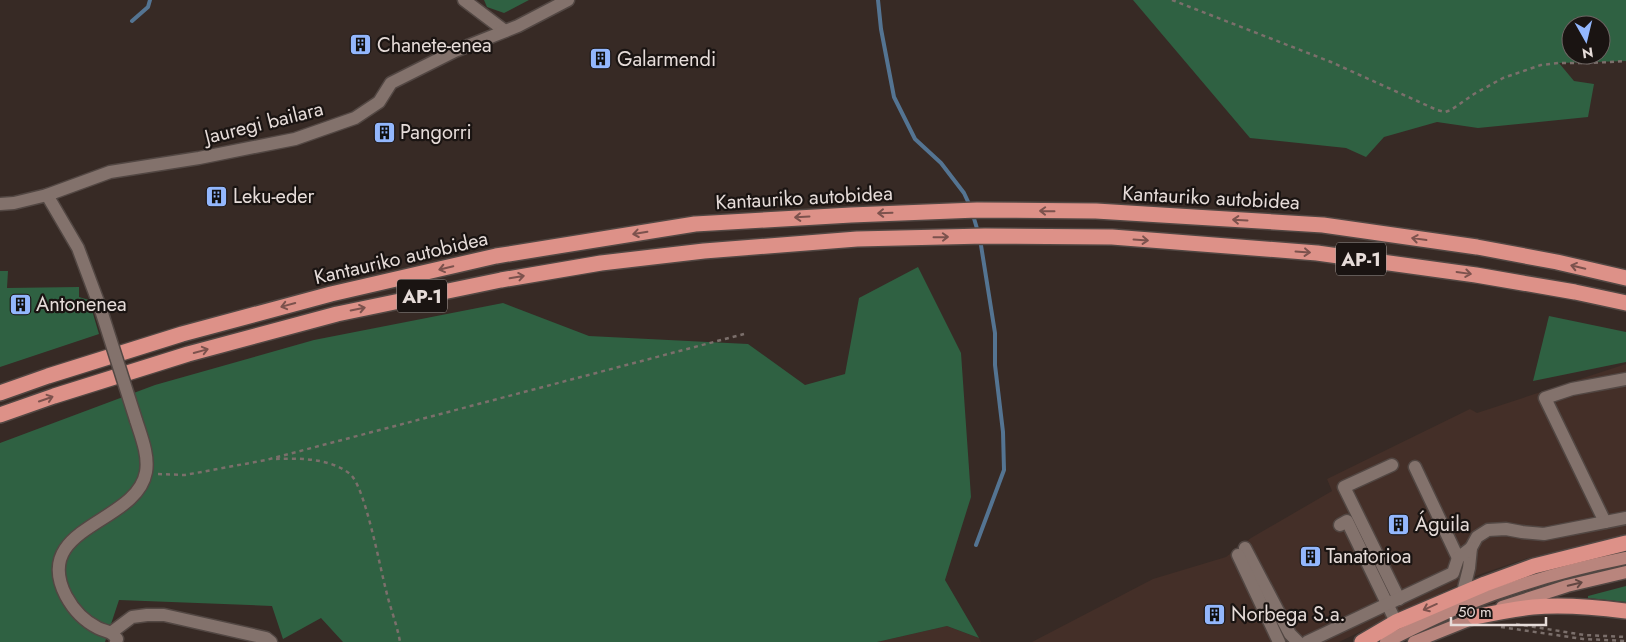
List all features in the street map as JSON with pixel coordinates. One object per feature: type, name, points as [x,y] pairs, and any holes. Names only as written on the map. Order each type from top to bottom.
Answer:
[{"type":"highway","name":"Kantauriko autobidea","points":[[0,393],[182,334],[331,294],[496,256],[695,224],[851,214],[977,210],[1096,211],[1323,224],[1477,247],[1557,262],[1626,278]]},
{"type":"highway","name":"Kantauriko autobidea","points":[[0,415],[188,354],[337,314],[491,282],[610,262],[704,251],[857,239],[985,236],[1112,237],[1317,253],[1476,275],[1626,303]]},
{"type":"highway","points":[[1362,642],[1396,622],[1463,592],[1534,566],[1626,543]]},
{"type":"highway","points":[[1475,617],[1533,607],[1579,606],[1626,611]]},
{"type":"main road","points":[[1386,642],[1465,605],[1502,591],[1580,568],[1626,558]]},
{"type":"main road","points":[[1414,642],[1513,603],[1567,586],[1626,572]]},
{"type":"street","points":[[464,0],[505,31]]},
{"type":"street","name":"Jauregi bailara","points":[[0,204],[14,203],[47,195],[110,172],[199,158],[295,139],[355,118],[379,102],[391,83],[455,51],[505,31],[568,0]]},
{"type":"street","points":[[47,195],[78,248],[100,307],[147,458],[146,473],[139,488],[126,502],[78,534],[66,547],[59,562],[59,579],[66,596],[79,615],[114,637],[132,617],[164,615],[266,638],[271,642]]},
{"type":"street","points":[[1605,522],[1545,398],[1572,389],[1626,379]]},
{"type":"street","points":[[1392,465],[1344,487],[1393,601],[1396,622]]},
{"type":"street","points":[[1415,467],[1458,558]]},
{"type":"street","points":[[1626,518],[1544,534],[1506,529],[1488,530],[1477,537],[1471,548],[1469,568],[1463,592],[1500,585],[1561,566],[1626,551]]},
{"type":"street","points":[[1340,525],[1347,521],[1393,601]]},
{"type":"street","points":[[1307,642],[1453,573],[1458,558],[1471,548]]},
{"type":"street","points":[[1279,642],[1242,552],[1290,634],[1298,642]]},
{"type":"path","points":[[1172,0],[1331,62],[1445,112],[1503,78],[1523,70],[1558,63],[1626,61]]},
{"type":"path","points":[[146,473],[185,475],[272,459],[744,334]]},
{"type":"path","points":[[272,459],[297,458],[317,461],[340,467],[351,474],[358,486],[368,517],[400,642]]},
{"type":"path","points":[[1516,624],[1584,634],[1626,637]]},
{"type":"path","points":[[1495,627],[1514,628],[1583,639],[1626,641]]},
{"type":"shaded area","points":[[1626,364],[1626,534],[1525,559],[1478,575],[1339,642],[1032,642],[1153,579],[1226,557],[1251,538],[1332,491],[1327,479],[1470,409],[1477,413]]},
{"type":"shaded area","points":[[947,626],[979,638],[981,642],[877,642]]},
{"type":"green space","points":[[484,0],[529,0],[504,13],[487,7]]},
{"type":"green space","points":[[1133,0],[1626,0],[1626,61],[1611,61],[1611,15],[1561,15],[1561,63],[1559,63],[1574,81],[1594,84],[1588,117],[1478,128],[1437,122],[1384,137],[1366,157],[1346,148],[1250,138]]},
{"type":"green space","points":[[918,267],[961,353],[971,497],[945,580],[979,638],[947,626],[877,642],[343,642],[321,618],[283,639],[272,606],[119,600],[105,642],[0,642],[0,443],[155,385],[314,340],[503,303],[589,336],[748,344],[805,385],[845,374],[859,298]]},
{"type":"green space","points":[[0,271],[8,271],[7,288],[79,287],[79,297],[89,300],[99,334],[0,367]]},
{"type":"green space","points":[[1549,316],[1626,332],[1626,362],[1533,381]]},
{"type":"green space","points":[[1626,586],[1626,602],[1588,598],[1588,596]]},
{"type":"waterway","points":[[132,21],[148,7],[150,0]]},
{"type":"waterway","points":[[878,0],[881,29],[894,97],[915,139],[941,163],[964,193],[970,206]]},
{"type":"waterway","points":[[973,215],[978,232]]},
{"type":"waterway","points":[[976,545],[1004,470],[1003,432],[995,365],[995,333],[980,239]]},
{"type":"place","name":"Chanete-enea","points":[[361,45]]},
{"type":"place","name":"Galarmendi","points":[[601,59]]},
{"type":"place","name":"Pangorri","points":[[384,132]]},
{"type":"place","name":"Leku-eder","points":[[217,196]]},
{"type":"place","name":"Antonenea","points":[[20,304]]},
{"type":"place","name":"Águila","points":[[1399,524]]},
{"type":"place","name":"Tanatorioa","points":[[1310,556]]},
{"type":"place","name":"Norbega S.a.","points":[[1215,614]]}]
